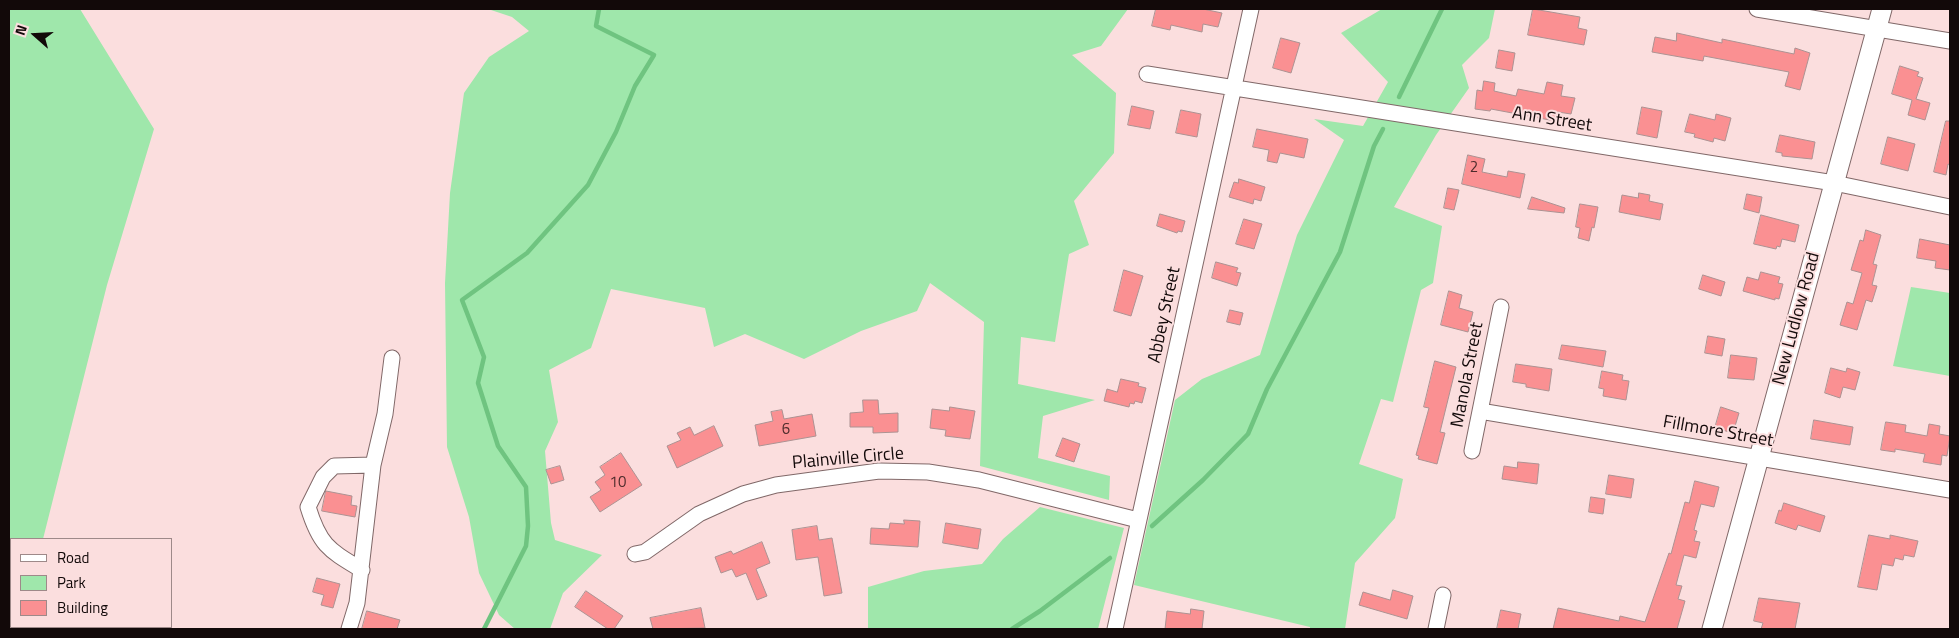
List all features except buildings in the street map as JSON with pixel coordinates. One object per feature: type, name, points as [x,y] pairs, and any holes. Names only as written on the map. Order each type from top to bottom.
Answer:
[{"type":"main road","name":"New Ludlow Road","points":[[1712,629],[1834,183],[1878,30],[1882,9]]},
{"type":"street","name":"Abbey Street","points":[[1115,629],[1251,9]]},
{"type":"street","points":[[1757,9],[1950,41]]},
{"type":"street","name":"Ann Street","points":[[1147,74],[1235,86],[1472,126],[1834,183],[1950,207]]},
{"type":"street","name":"Manola Street","points":[[1472,452],[1501,307]]},
{"type":"street","points":[[349,629],[357,603],[373,465],[385,414],[392,358]]},
{"type":"street","name":"Fillmore Street","points":[[1480,411],[1950,490]]},
{"type":"street","points":[[362,570],[329,551],[314,526],[308,507],[323,477],[334,466],[373,465]]},
{"type":"street","name":"Plainville Circle","points":[[634,554],[645,552],[699,514],[743,494],[776,485],[878,471],[928,472],[979,480],[1138,520]]},
{"type":"street","points":[[1436,629],[1443,595]]},
{"type":"green space","points":[[9,9],[80,9],[154,129],[107,285],[43,538],[10,538],[9,565]]},
{"type":"green space","points":[[488,9],[1128,9],[1101,46],[1072,55],[1116,93],[1114,153],[1074,201],[1089,245],[1069,254],[1055,342],[1021,337],[1018,384],[1095,400],[1043,416],[1038,458],[1110,476],[1109,500],[980,466],[984,322],[930,283],[917,311],[861,331],[804,359],[745,334],[714,347],[705,308],[611,289],[591,348],[549,370],[558,422],[545,451],[551,523],[555,540],[602,555],[563,593],[550,629],[515,629],[499,615],[479,573],[469,517],[447,447],[445,283],[450,193],[464,93],[489,57],[529,31],[512,17]]},
{"type":"green space","points":[[1382,9],[1495,9],[1489,38],[1462,65],[1469,88],[1436,135],[1394,207],[1442,226],[1433,283],[1421,290],[1393,402],[1381,399],[1359,464],[1403,479],[1395,518],[1355,563],[1345,629],[1310,629],[1310,627],[1134,585],[1175,400],[1202,379],[1260,355],[1297,235],[1344,140],[1314,119],[1363,126],[1388,82],[1341,33]]},
{"type":"green space","points":[[1911,287],[1950,293],[1950,376],[1893,366]]},
{"type":"green space","points":[[1040,507],[1124,528],[1098,629],[868,629],[868,587],[924,571],[982,564],[1003,539]]},
{"type":"waterway","points":[[484,629],[526,546],[528,526],[526,487],[498,446],[478,383],[484,357],[462,300],[527,253],[588,185],[616,132],[635,86],[654,55],[596,26],[599,9]]},
{"type":"waterway","points":[[1399,97],[1442,9]]},
{"type":"waterway","points":[[1152,526],[1203,480],[1248,434],[1267,389],[1340,252],[1374,146],[1383,129]]},
{"type":"waterway","points":[[1012,629],[1040,611],[1110,558]]}]
